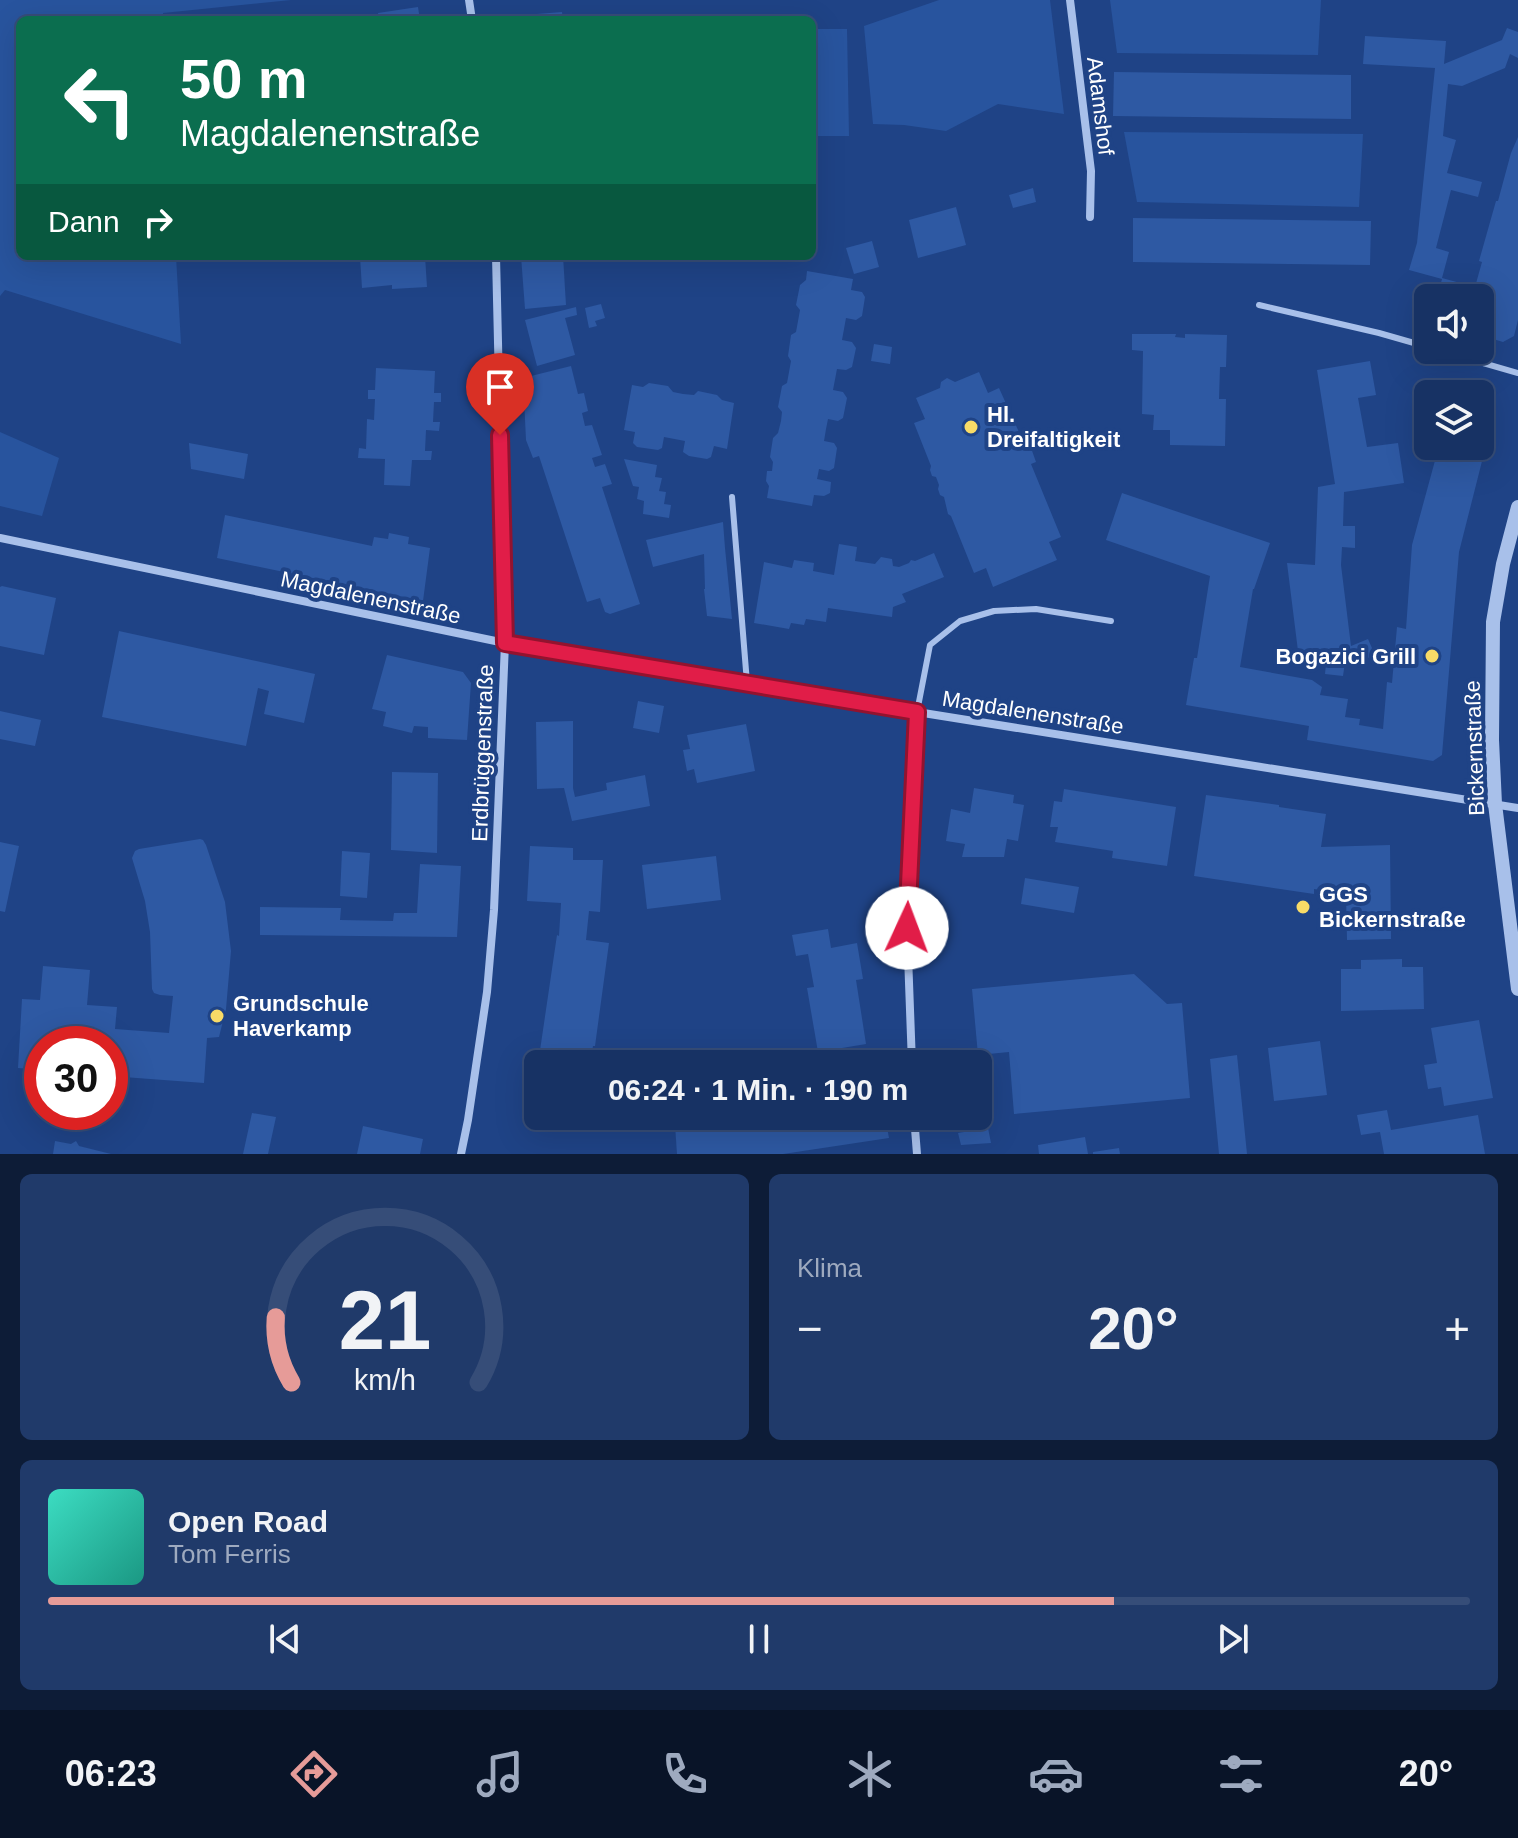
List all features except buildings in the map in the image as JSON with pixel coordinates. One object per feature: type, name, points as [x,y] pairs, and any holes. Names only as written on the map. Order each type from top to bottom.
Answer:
[{"type":"street","name":"Adamshof","points":[[1070,0],[1091,171],[1090,217]]},
{"type":"street","name":"Erdbrüggenstraße","points":[[461,1154],[487,992],[494,910],[505,643],[496,260]]},
{"type":"street","name":"Bickernstraße","points":[[1518,507],[1503,564],[1493,622],[1492,740],[1495,804],[1518,989]]},
{"type":"street","name":"Magdalenenstraße","points":[[0,538],[505,643],[1518,808]]},
{"type":"street","points":[[911,1050],[907,928],[917,712]]},
{"type":"street","points":[[915,1130],[917,1154]]},
{"type":"lane","points":[[1259,305],[1414,343]]},
{"type":"lane","points":[[1487,364],[1518,373]]},
{"type":"lane","points":[[732,497],[747,683]]},
{"type":"lane","points":[[917,712],[930,645],[960,621],[994,611],[1036,609],[1111,621]]},
{"type":"shaded area","points":[[0,0],[291,0],[163,13],[163,16],[16,16],[16,260],[176,260],[181,344],[5,290],[0,296]]},
{"type":"shaded area","points":[[939,0],[1050,0],[1064,114],[998,104],[946,131],[873,124],[864,26]]},
{"type":"shaded area","points":[[1110,0],[1321,0],[1318,55],[1117,53]]},
{"type":"shaded area","points":[[816,29],[847,29],[849,136],[816,136]]},
{"type":"shaded area","points":[[1124,132],[1363,134],[1359,207],[1137,202]]},
{"type":"shaded area","points":[[0,432],[59,458],[42,516],[0,506]]},
{"type":"place","name":"Hl. Dreifaltigkeit","points":[[971,427]]},
{"type":"place","name":"Bogazici Grill","points":[[1432,656]]},
{"type":"place","name":"GGS Bickernstraße","points":[[1303,907]]},
{"type":"place","name":"Grundschule Haverkamp","points":[[217,1016]]},
{"type":"route","points":[[500,435],[505,643],[917,712],[907,928]]}]
